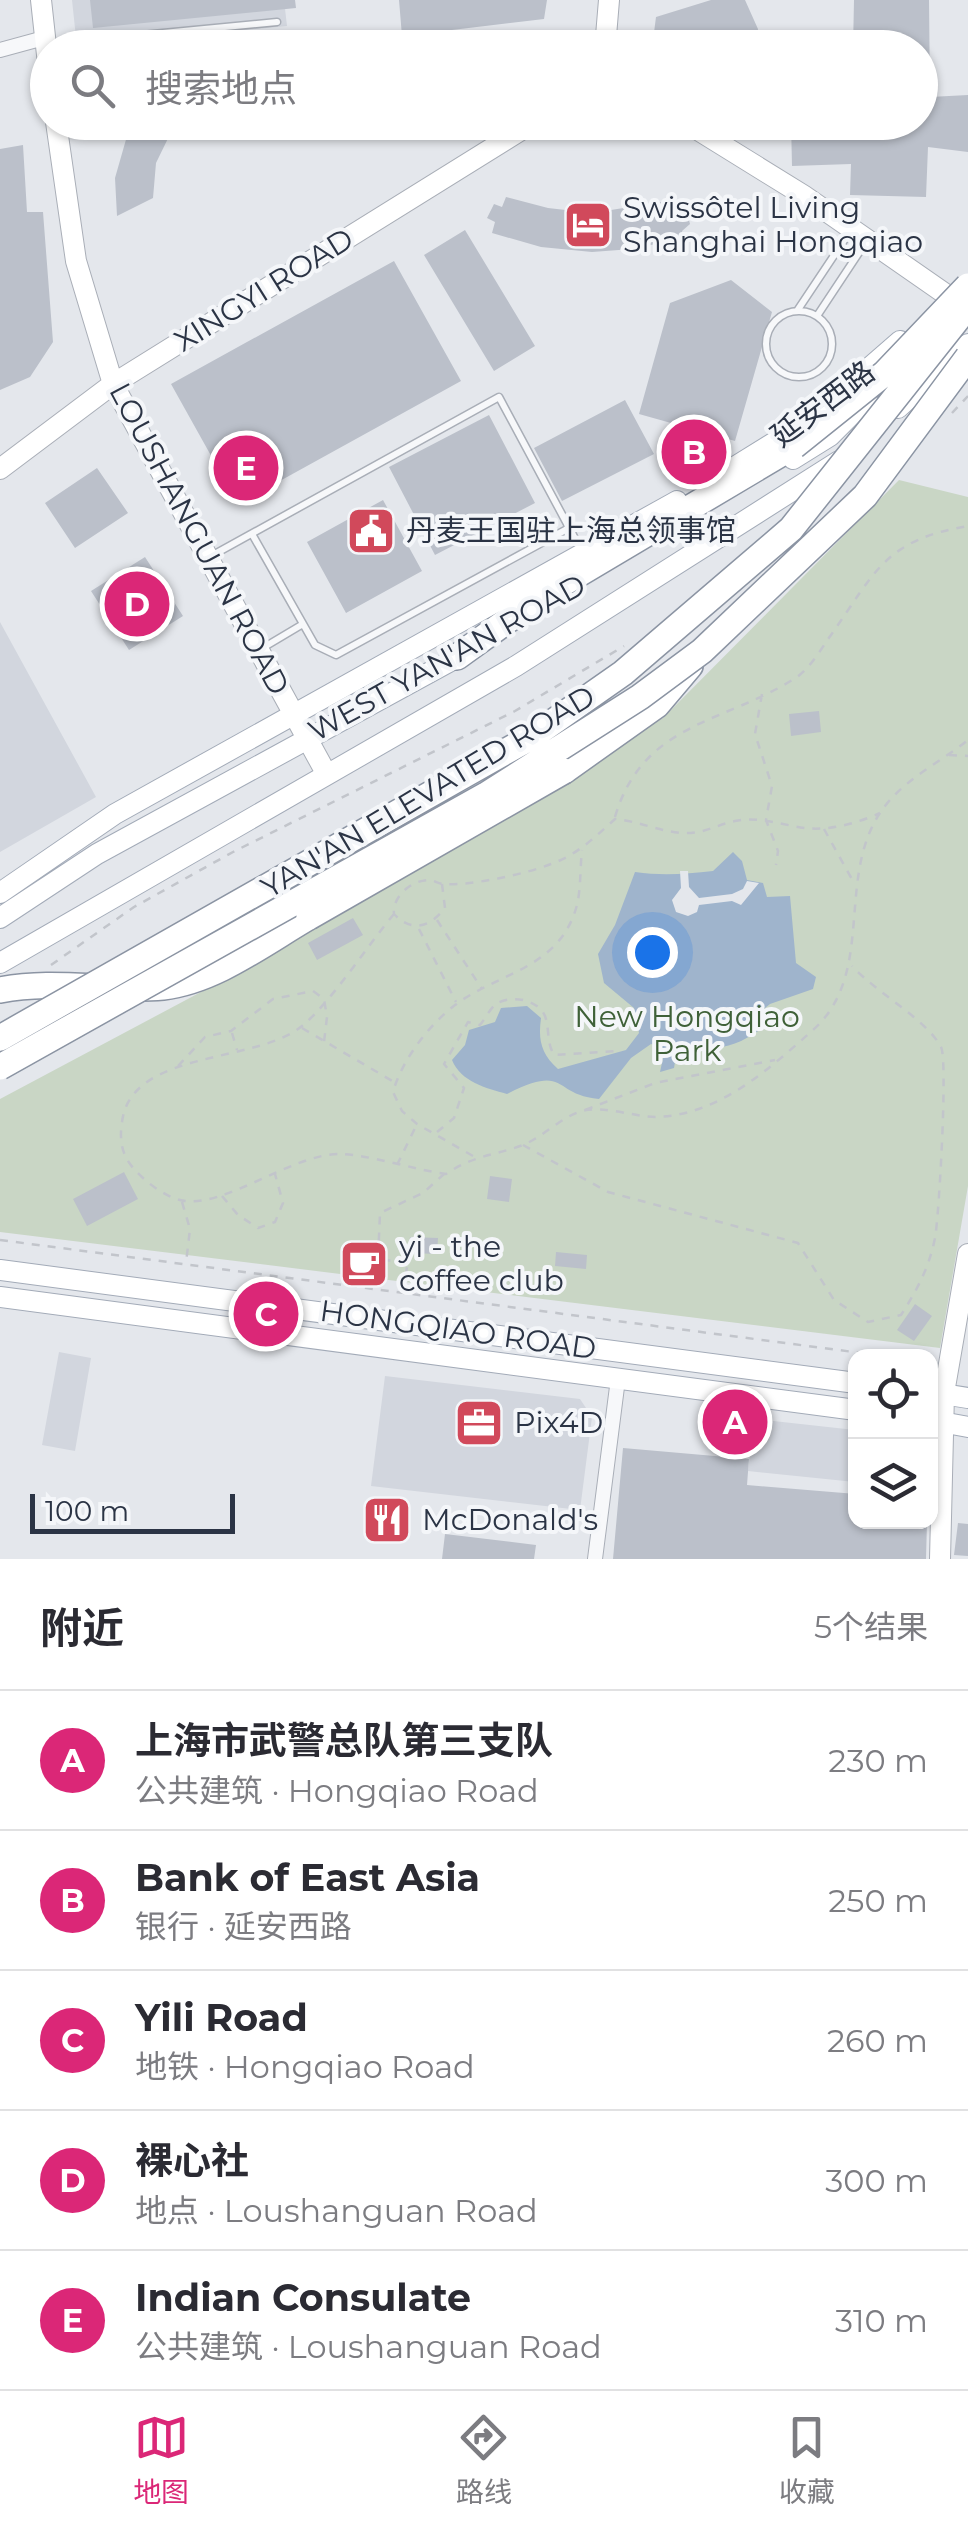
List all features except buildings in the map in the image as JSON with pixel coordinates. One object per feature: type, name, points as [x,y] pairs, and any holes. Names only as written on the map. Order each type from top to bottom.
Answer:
[{"type":"highway","points":[[457,658],[540,598],[794,446],[964,303]]},
{"type":"highway","name":"YAN'AN ELEVATED ROAD","points":[[0,1038],[482,766],[623,673],[790,528],[964,303]]},
{"type":"highway","name":"YAN'AN ELEVATED ROAD","points":[[0,1067],[486,795],[640,697],[702,651],[865,496],[968,357]]},
{"type":"highway","points":[[0,990],[40,986],[133,988],[186,982],[309,917],[564,771],[658,705],[702,651]]},
{"type":"main road","points":[[41,0],[43,30]]},
{"type":"main road","points":[[606,30],[609,0]]},
{"type":"main road","name":"LOUSHANGUAN ROAD","points":[[59,140],[76,261],[113,384],[326,773]]},
{"type":"main road","name":"XINGYI ROAD","points":[[0,469],[113,384],[505,140]]},
{"type":"main road","points":[[714,140],[964,303],[936,373]]},
{"type":"main road","name":"延安西路","points":[[295,718],[807,422],[964,303],[968,274]]},
{"type":"main road","name":"WEST YAN'AN ROAD","points":[[0,918],[96,854],[305,737],[457,658],[830,436],[964,303]]},
{"type":"main road","name":"WEST YAN'AN ROAD","points":[[0,962],[516,666],[840,460],[968,344]]},
{"type":"main road","name":"WEST YAN'AN ROAD","points":[[0,893],[115,814],[295,718]]},
{"type":"main road","points":[[938,1388],[968,1254]]},
{"type":"main road","name":"HONGQIAO ROAD","points":[[0,1270],[848,1382]]},
{"type":"main road","name":"HONGQIAO ROAD","points":[[0,1298],[848,1409]]},
{"type":"main road","points":[[938,1392],[968,1398]]},
{"type":"main road","points":[[938,1421],[968,1427]]},
{"type":"main road","points":[[937,1439],[940,1559]]},
{"type":"street","points":[[0,50],[30,49]]},
{"type":"street","points":[[596,1559],[618,1379]]},
{"type":"lane","points":[[208,30],[277,22]]},
{"type":"lane","points":[[797,311],[817,316],[830,334],[830,356],[815,373],[793,376],[774,366],[766,347],[771,327],[797,311],[859,234]]},
{"type":"lane","points":[[817,316],[859,234]]},
{"type":"lane","points":[[208,558],[499,397],[583,554]]},
{"type":"lane","points":[[252,534],[314,645],[336,656],[569,528]]},
{"type":"lane","points":[[258,650],[303,624]]},
{"type":"path","points":[[941,425],[968,396]]},
{"type":"path","points":[[446,1174],[340,1154],[274,1172],[222,1195],[182,1201],[146,1182],[128,1162],[120,1139],[123,1113],[131,1096],[154,1078],[301,1028],[394,914],[398,895],[410,886],[551,864],[582,849],[615,819],[620,799],[643,763],[680,731],[798,676],[883,561],[904,542],[968,526]]},
{"type":"path","points":[[45,969],[167,889],[515,711],[626,644]]},
{"type":"path","points":[[763,693],[754,734],[772,786],[766,820],[778,852],[776,866]]},
{"type":"path","points":[[583,1110],[659,1117],[706,1106],[745,1087],[815,1028],[840,998],[851,964],[859,860],[888,800],[968,740]]},
{"type":"path","points":[[948,754],[968,756]]},
{"type":"path","points":[[615,819],[646,822],[680,833],[710,832],[735,820],[823,827],[859,822],[882,812]]},
{"type":"path","points":[[823,827],[855,885]]},
{"type":"path","points":[[473,1156],[402,1111],[393,1092],[398,1072],[456,1004],[529,969],[558,940],[576,906],[582,849]]},
{"type":"path","points":[[394,914],[403,924],[418,928],[436,919],[445,908],[442,884]]},
{"type":"path","points":[[436,919],[482,990]]},
{"type":"path","points":[[418,928],[456,1004]]},
{"type":"path","points":[[523,1145],[608,1192],[798,1244],[834,1300],[868,1322],[901,1315],[924,1279],[936,1235],[944,1052],[926,1026],[874,990],[851,964]]},
{"type":"path","points":[[177,1068],[205,1037],[231,1031],[274,999],[313,991],[324,999],[328,1017],[324,1042]]},
{"type":"path","points":[[436,1133],[454,1118],[464,1088],[444,1064],[468,1022],[480,1024],[496,1004],[519,998],[538,1006],[546,1018],[546,1040],[554,1055],[617,1051]]},
{"type":"path","points":[[301,1028],[396,1083]]},
{"type":"path","points":[[231,1031],[237,1051]]},
{"type":"path","points":[[403,1291],[408,1261],[378,1260],[380,1213],[423,1193],[473,1156],[523,1145],[583,1110],[655,1083],[774,1060]]},
{"type":"path","points":[[396,1167],[418,1124]]},
{"type":"path","points":[[222,1195],[238,1216],[258,1228],[275,1222],[283,1203],[274,1172]]},
{"type":"path","points":[[182,1201],[190,1229],[186,1264]]},
{"type":"path","points":[[0,1240],[403,1291],[711,1337],[848,1352]]},
{"type":"shaded area","points":[[72,0],[284,0],[287,26],[247,30],[75,30]]},
{"type":"shaded area","points":[[0,622],[96,797],[0,852]]},
{"type":"shaded area","points":[[59,1352],[91,1358],[75,1451],[42,1445]]},
{"type":"shaded area","points":[[385,1376],[580,1399],[592,1417],[580,1510],[371,1486]]},
{"type":"shaded area","points":[[754,1419],[848,1429],[848,1481],[748,1471]]},
{"type":"green space","name":"New Hongqiao Park","points":[[899,480],[968,497],[968,1186],[940,1348],[0,1232],[0,1099],[231,976],[453,848],[663,718]]},
{"type":"water","points":[[733,852],[742,861],[747,880],[763,883],[767,897],[790,896],[796,963],[816,977],[813,989],[770,1004],[755,1016],[761,1029],[732,1045],[702,1048],[678,1044],[674,1068],[660,1072],[665,1049],[651,1044],[631,1058],[599,1099],[551,1081],[507,1094],[475,1083],[456,1068],[452,1060],[465,1045],[469,1030],[495,1022],[501,1008],[527,1006],[541,1018],[542,1046],[558,1069],[626,1050],[639,1033],[634,1008],[604,983],[598,954],[615,925],[635,872],[713,871]]},
{"type":"pier","points":[[680,871],[688,871],[689,887],[699,898],[732,894],[743,889],[747,881],[759,883],[741,905],[732,901],[699,905],[697,912],[688,916],[676,912],[672,900],[681,888]]},
{"type":"place","name":"Swissôtel Living Shanghai Hongqiao","points":[[588,225]]},
{"type":"place","name":"Bank of East Asia","points":[[694,452]]},
{"type":"place","name":"Indian Consulate","points":[[246,468]]},
{"type":"place","name":"丹麦王国驻上海总领事馆","points":[[371,531]]},
{"type":"place","name":"裸心社","points":[[137,604]]},
{"type":"place","name":"yi - the coffee club","points":[[364,1264]]},
{"type":"place","name":"Yili Road","points":[[266,1314]]},
{"type":"place","name":"上海市武警总队第三支队","points":[[735,1422]]},
{"type":"place","name":"Pix4D","points":[[479,1423]]},
{"type":"place","name":"McDonald's","points":[[387,1520]]}]
